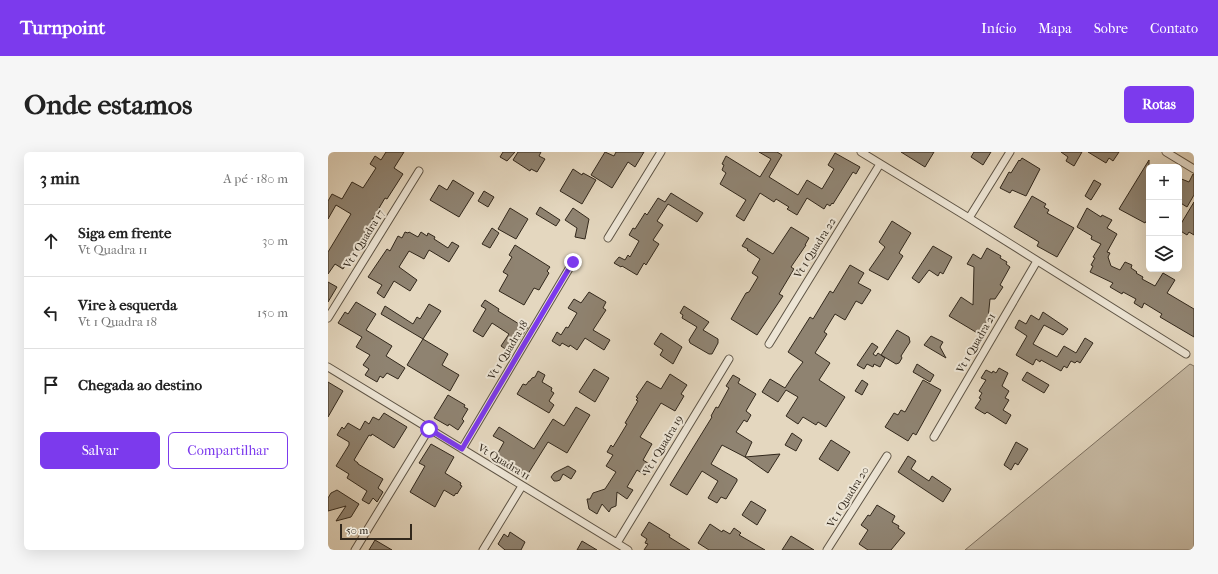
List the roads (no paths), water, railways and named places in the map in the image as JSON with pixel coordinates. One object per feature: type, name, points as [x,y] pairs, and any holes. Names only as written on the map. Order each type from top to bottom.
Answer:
[{"type":"street","points":[[608,238],[661,152]]},
{"type":"street","points":[[861,152],[1186,354]]},
{"type":"street","points":[[969,218],[1010,152]]},
{"type":"street","points":[[1166,152],[1194,169]]},
{"type":"street","name":"Vt 1 Quadra 22","points":[[769,344],[880,164]]},
{"type":"street","name":"Vt 1 Quadra 17","points":[[328,318],[419,171]]},
{"type":"street","name":"Vt 1 Quadra 21","points":[[934,437],[1037,261]]},
{"type":"street","name":"Vt 1 Quadra 18","points":[[462,449],[573,262]]},
{"type":"street","name":"Vt 1 Quadra 19","points":[[617,543],[729,359]]},
{"type":"street","name":"Vt Quadra 11","points":[[328,367],[628,550]]},
{"type":"street","points":[[355,550],[429,429]]},
{"type":"street","name":"Vt 1 Quadra 20","points":[[827,550],[887,456]]},
{"type":"street","points":[[483,550],[522,486]]}]
